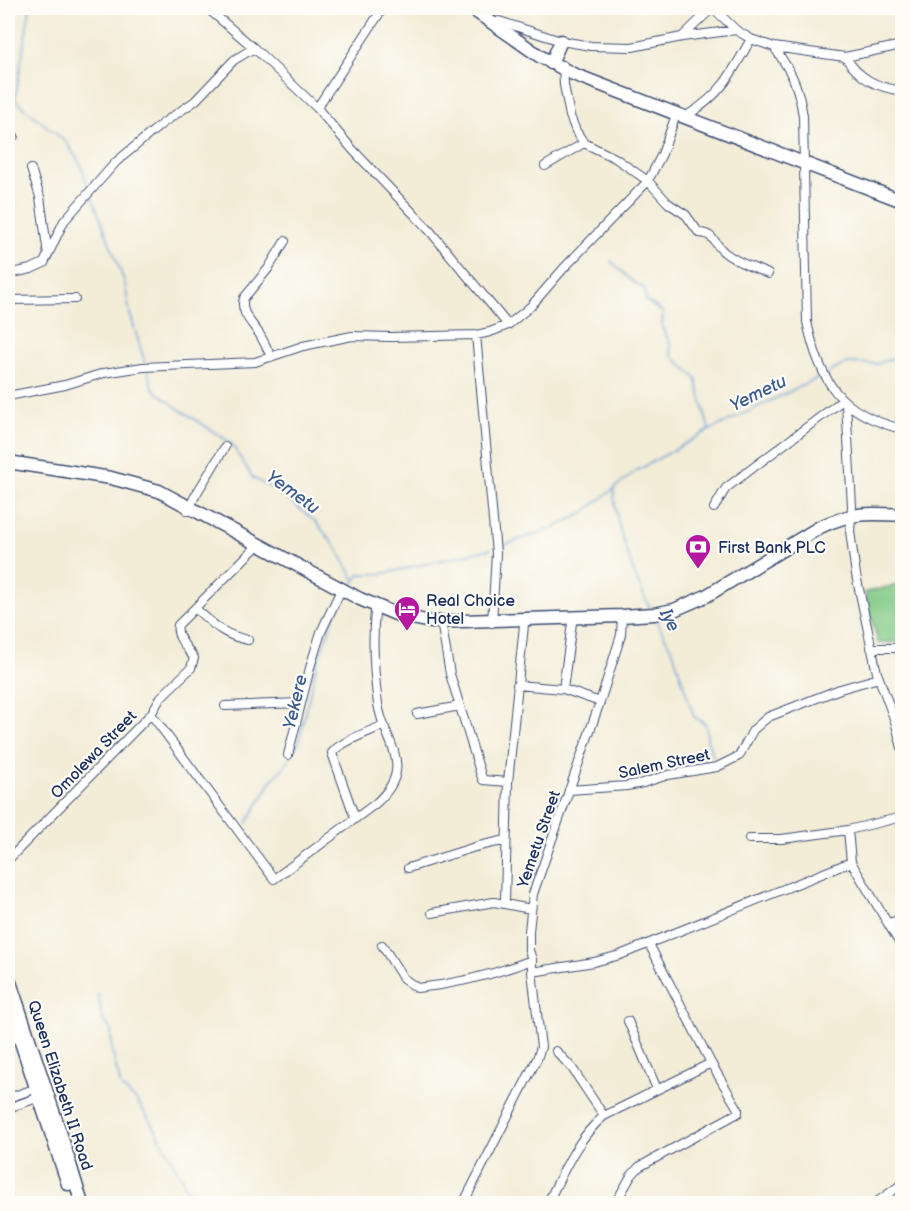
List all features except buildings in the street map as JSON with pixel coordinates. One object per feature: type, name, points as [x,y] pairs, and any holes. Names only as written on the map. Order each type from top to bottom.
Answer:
[{"type":"highway","points":[[471,8],[558,64],[903,201]]},
{"type":"highway","points":[[481,8],[558,64]]},
{"type":"highway","points":[[558,64],[561,41]]},
{"type":"highway","points":[[803,161],[903,196]]},
{"type":"highway","points":[[8,462],[128,482],[159,491],[375,611],[412,623],[442,627],[623,619]]},
{"type":"highway","points":[[8,469],[130,489],[189,509]]},
{"type":"highway","points":[[344,594],[386,611],[420,620],[442,622],[524,625],[623,619],[663,613],[684,607],[820,527],[851,518],[903,515]]},
{"type":"highway","points":[[851,518],[903,520]]},
{"type":"highway","name":"Queen Elizabeth II Road","points":[[8,976],[73,1203]]},
{"type":"highway","name":"Queen Elizabeth II Road","points":[[8,1003],[82,1203]]},
{"type":"street","points":[[207,8],[254,48],[317,108],[457,262],[508,325]]},
{"type":"street","points":[[317,108],[383,8]]},
{"type":"street","points":[[682,37],[712,8],[736,30],[751,39],[774,47],[845,57],[903,45]]},
{"type":"street","points":[[499,21],[561,41],[591,46],[632,47],[682,37],[736,30]]},
{"type":"street","points":[[8,396],[65,385],[104,373],[143,367],[243,363],[271,357],[303,346],[352,336],[476,334],[490,332],[508,325],[531,306],[570,261],[648,181],[682,115],[708,102],[722,89],[751,39]]},
{"type":"street","points":[[774,47],[798,86],[803,116],[807,322],[813,351],[826,379],[845,402],[873,420],[903,429]]},
{"type":"street","points":[[8,274],[31,269],[44,262],[64,221],[129,150],[195,101],[234,60],[254,48]]},
{"type":"street","points":[[845,57],[860,76],[880,85],[903,91]]},
{"type":"street","points":[[558,64],[570,116],[584,143],[615,158],[648,181],[668,202],[686,215],[699,233],[706,233],[712,237],[734,260],[768,274]]},
{"type":"street","points":[[545,166],[584,143]]},
{"type":"street","points":[[31,169],[40,197],[48,256]]},
{"type":"street","points":[[271,357],[245,314],[242,303],[268,270],[285,241]]},
{"type":"street","points":[[8,300],[75,299]]},
{"type":"street","points":[[476,334],[496,549],[492,623]]},
{"type":"street","points":[[714,508],[726,488],[845,402]]},
{"type":"street","points":[[845,402],[856,575],[879,678],[903,748]]},
{"type":"street","points":[[189,509],[225,447]]},
{"type":"street","points":[[248,640],[230,636],[218,629],[195,608],[256,546]]},
{"type":"street","points":[[288,755],[300,703],[321,632],[344,594]]},
{"type":"street","name":"Omolewa Street","points":[[8,860],[151,714],[162,697],[194,663],[194,658],[176,628],[195,608]]},
{"type":"street","points":[[151,714],[274,879],[385,796],[395,778],[394,749],[378,703],[375,611]]},
{"type":"street","name":"Yemetu Street","points":[[464,1203],[541,1047],[529,950],[533,894],[600,702],[623,619]]},
{"type":"street","points":[[563,689],[572,623]]},
{"type":"street","points":[[504,902],[507,872],[508,782],[524,625]]},
{"type":"street","points":[[442,627],[450,674],[483,780],[508,782]]},
{"type":"street","points":[[871,648],[903,648]]},
{"type":"street","name":"Salem Street","points":[[569,790],[627,786],[668,775],[717,767],[739,756],[753,730],[768,717],[840,689],[879,678]]},
{"type":"street","points":[[518,685],[563,689],[600,702]]},
{"type":"street","points":[[225,706],[300,703]]},
{"type":"street","points":[[417,714],[460,706]]},
{"type":"street","points":[[355,818],[332,753],[333,749],[384,725]]},
{"type":"street","points":[[749,839],[782,839],[848,830],[903,817]]},
{"type":"street","points":[[848,830],[851,862],[903,947]]},
{"type":"street","points":[[408,868],[506,840]]},
{"type":"street","points":[[532,972],[607,959],[851,862]]},
{"type":"street","points":[[432,913],[478,903],[504,902],[531,909]]},
{"type":"street","points":[[888,923],[903,919]]},
{"type":"street","points":[[615,1203],[639,1167],[738,1113],[738,1109],[711,1063],[649,944]]},
{"type":"street","points":[[382,945],[403,978],[417,988],[458,983],[502,972],[532,960]]},
{"type":"street","points":[[628,1021],[657,1089]]},
{"type":"street","points":[[556,1051],[572,1068],[604,1116]]},
{"type":"street","points":[[547,1203],[592,1126],[604,1116],[711,1063]]},
{"type":"street","points":[[8,1098],[42,1092]]},
{"type":"street","points":[[8,1108],[42,1092]]},
{"type":"street","points":[[874,1203],[903,1184]]},
{"type":"green space","points":[[902,584],[902,642],[878,643],[865,592]]},
{"type":"waterway","name":"Yemetu","points":[[30,8],[15,100],[67,143],[81,165],[88,187]]},
{"type":"waterway","name":"Yemetu","points":[[8,101],[15,100]]},
{"type":"waterway","name":"Yemetu","points":[[91,194],[125,283],[129,310],[145,363]]},
{"type":"waterway","points":[[611,261],[633,282],[645,289],[646,301],[663,312],[662,328],[669,340],[672,356],[696,378],[709,430]]},
{"type":"waterway","name":"Yemetu","points":[[826,374],[847,363],[877,364],[902,355]]},
{"type":"waterway","name":"Yemetu","points":[[148,371],[153,389],[231,443],[253,478],[275,490],[314,520],[336,547],[354,579]]},
{"type":"waterway","name":"Yemetu","points":[[499,547],[553,528],[582,514],[636,471],[710,430],[822,376]]},
{"type":"waterway","name":"Iye","points":[[614,490],[626,550],[650,608]]},
{"type":"waterway","name":"Yemetu","points":[[350,588],[360,574],[381,574],[491,549]]},
{"type":"waterway","name":"Yekere","points":[[247,823],[273,779],[286,765],[298,744],[317,663],[334,616],[344,597]]},
{"type":"waterway","name":"Iye","points":[[656,620],[673,652],[694,717],[706,724],[707,739],[713,756]]},
{"type":"waterway","points":[[98,994],[102,1018],[111,1030],[112,1051],[121,1087],[137,1101],[155,1128],[195,1204]]},
{"type":"place","name":"First Bank PLC","points":[[698,570]]},
{"type":"place","name":"Real Choice Hotel","points":[[407,632]]}]
